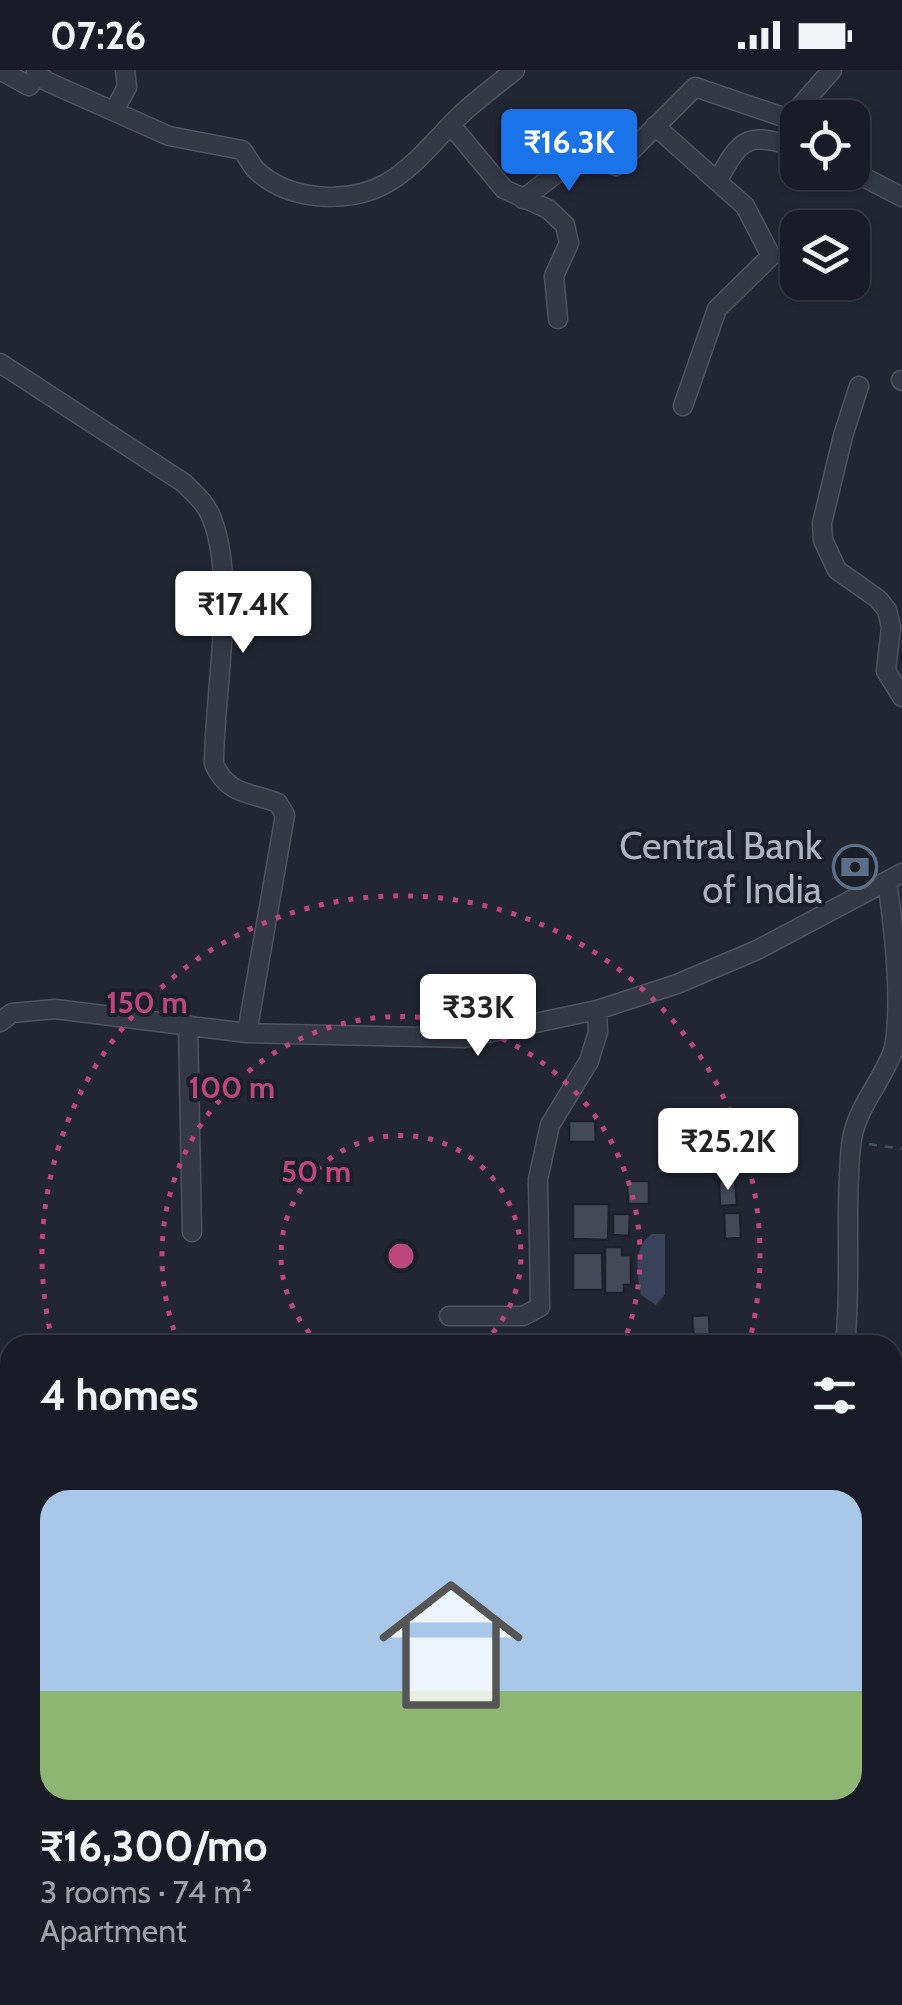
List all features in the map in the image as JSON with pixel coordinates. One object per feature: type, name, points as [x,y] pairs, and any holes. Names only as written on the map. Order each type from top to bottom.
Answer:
[{"type":"street","points":[[0,70],[29,86],[37,72],[187,142],[242,150],[265,177],[303,194],[325,198],[386,184],[516,70]]},
{"type":"street","points":[[114,111],[127,87],[125,70]]},
{"type":"street","points":[[523,199],[584,153],[616,166],[694,87],[789,118],[832,70]]},
{"type":"street","points":[[451,125],[504,189],[548,208],[565,226],[569,243],[554,276],[558,319]]},
{"type":"street","points":[[655,126],[745,206],[771,256],[717,309],[683,406]]},
{"type":"street","points":[[718,180],[737,145],[749,140],[780,142]]},
{"type":"street","points":[[870,181],[902,197]]},
{"type":"street","points":[[0,364],[184,483],[200,498],[212,518],[224,581],[214,764],[222,781],[234,790],[278,802],[286,815],[247,1033]]},
{"type":"street","points":[[859,386],[842,436],[822,523],[823,540],[838,570],[887,610],[891,626],[886,670],[902,697]]},
{"type":"street","points":[[0,1022],[12,1014],[55,1009],[247,1033],[464,1038],[598,1010],[677,984],[757,950],[894,877],[899,962],[898,1048],[863,1107],[851,1141],[845,1335]]},
{"type":"street","points":[[448,1316],[523,1316],[540,1307],[538,1179],[550,1125],[589,1062],[598,1032],[598,1010]]},
{"type":"street","points":[[188,1025],[192,1232]]},
{"type":"path","points":[[851,1141],[902,1149]]},
{"type":"water","points":[[652,1234],[665,1234],[665,1294],[656,1305],[641,1295],[637,1270],[641,1246]]},
{"type":"building","points":[[715,1110],[716,1136],[700,1137],[699,1111]]},
{"type":"building","points":[[569,1121],[595,1121],[596,1142],[569,1142]]},
{"type":"building","points":[[723,1147],[725,1172],[708,1173],[707,1148]]},
{"type":"building","points":[[735,1180],[737,1205],[720,1206],[719,1181]]},
{"type":"building","points":[[627,1181],[649,1181],[649,1204],[628,1204]]},
{"type":"building","points":[[573,1204],[609,1204],[608,1240],[573,1239]]},
{"type":"building","points":[[724,1213],[740,1213],[741,1238],[725,1239]]},
{"type":"building","points":[[613,1214],[630,1214],[629,1236],[613,1235]]},
{"type":"building","points":[[605,1247],[622,1247],[622,1255],[631,1255],[631,1285],[624,1285],[624,1293],[605,1293]]},
{"type":"building","points":[[573,1253],[602,1253],[603,1290],[573,1290]]},
{"type":"building","points":[[709,1315],[710,1335],[694,1335],[692,1316]]},
{"type":"place","name":"Central Bank of India","points":[[855,867]]}]
